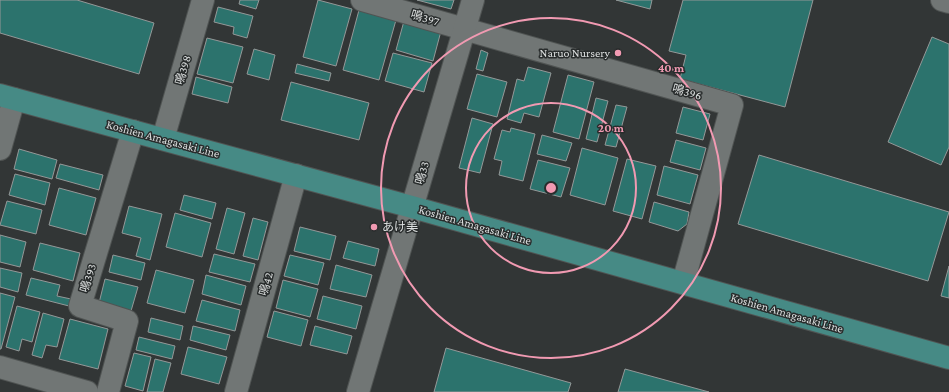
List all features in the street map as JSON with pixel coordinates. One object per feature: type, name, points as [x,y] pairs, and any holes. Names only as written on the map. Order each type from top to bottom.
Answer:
[{"type":"main road","name":"Koshien Amagasaki Line","points":[[7,97],[412,207],[949,358]]},
{"type":"street","name":"鳴398","points":[[163,139],[203,0]]},
{"type":"street","name":"鳴397","points":[[362,0],[464,29]]},
{"type":"street","name":"鳴33","points":[[358,392],[473,0]]},
{"type":"street","points":[[942,0],[949,2]]},
{"type":"street","name":"鳴396","points":[[464,29],[732,104],[683,283]]},
{"type":"street","points":[[0,149],[7,97]]},
{"type":"street","name":"鳴393","points":[[108,392],[127,321],[80,306],[133,131]]},
{"type":"street","name":"鳴42","points":[[236,392],[296,175]]},
{"type":"street","points":[[0,367],[86,392]]},
{"type":"building","points":[[0,0],[77,0],[154,23],[139,74],[0,33]]},
{"type":"building","points":[[240,0],[259,0],[256,9],[239,4]]},
{"type":"building","points":[[318,0],[352,9],[336,66],[303,57]]},
{"type":"building","points":[[417,0],[454,0],[451,9]]},
{"type":"building","points":[[616,0],[652,0],[650,9]]},
{"type":"building","points":[[683,0],[813,0],[785,107],[680,79],[686,55],[669,51]]},
{"type":"building","points":[[218,7],[253,16],[247,38],[233,34],[234,27],[214,22]]},
{"type":"building","points":[[359,10],[396,20],[379,80],[343,70]]},
{"type":"building","points":[[404,21],[441,31],[433,61],[396,50]]},
{"type":"building","points":[[932,37],[949,44],[949,147],[941,165],[888,142]]},
{"type":"building","points":[[207,38],[243,47],[233,83],[197,74]]},
{"type":"building","points":[[254,49],[275,55],[269,80],[247,74]]},
{"type":"building","points":[[481,50],[488,53],[483,71],[476,69]]},
{"type":"building","points":[[393,53],[432,63],[424,92],[385,81]]},
{"type":"building","points":[[297,64],[331,73],[329,81],[295,73]]},
{"type":"building","points":[[528,67],[551,73],[539,117],[524,113],[521,123],[507,119],[517,79],[524,81]]},
{"type":"building","points":[[477,74],[507,82],[497,117],[467,109]]},
{"type":"building","points":[[568,75],[594,82],[579,139],[553,132]]},
{"type":"building","points":[[196,77],[232,87],[228,103],[192,94]]},
{"type":"building","points":[[291,82],[369,103],[359,140],[281,120]]},
{"type":"building","points":[[596,98],[608,101],[597,142],[586,139]]},
{"type":"building","points":[[616,105],[627,107],[616,147],[605,145]]},
{"type":"building","points":[[683,107],[710,114],[703,140],[676,133]]},
{"type":"building","points":[[472,118],[493,124],[480,173],[459,168]]},
{"type":"building","points":[[511,128],[535,134],[523,181],[499,175],[502,161],[494,159],[502,130],[510,132]]},
{"type":"building","points":[[542,135],[572,143],[566,161],[537,154]]},
{"type":"building","points":[[676,140],[706,148],[700,170],[670,162]]},
{"type":"building","points":[[582,148],[618,158],[605,205],[570,195]]},
{"type":"building","points":[[19,149],[57,160],[52,179],[14,169]]},
{"type":"building","points":[[759,155],[949,212],[928,281],[738,224]]},
{"type":"building","points":[[627,159],[656,166],[642,219],[613,211]]},
{"type":"building","points":[[538,160],[570,168],[561,197],[530,189]]},
{"type":"building","points":[[60,164],[103,175],[99,190],[56,178]]},
{"type":"building","points":[[664,166],[698,175],[690,204],[657,195]]},
{"type":"building","points":[[15,174],[50,183],[45,205],[9,195]]},
{"type":"building","points":[[59,188],[96,198],[86,235],[49,225]]},
{"type":"building","points":[[184,195],[216,203],[212,219],[180,210]]},
{"type":"building","points":[[7,201],[42,210],[36,234],[0,225]]},
{"type":"building","points":[[654,202],[689,212],[687,224],[678,231],[649,222]]},
{"type":"building","points":[[129,206],[162,214],[150,260],[136,256],[141,238],[122,233]]},
{"type":"building","points":[[227,208],[245,213],[234,254],[216,249]]},
{"type":"building","points":[[175,213],[211,223],[202,257],[166,247]]},
{"type":"building","points":[[253,218],[268,222],[258,260],[243,256]]},
{"type":"building","points":[[300,227],[336,236],[330,260],[294,251]]},
{"type":"building","points":[[0,235],[26,242],[20,267],[0,262]]},
{"type":"building","points":[[348,241],[379,249],[375,266],[343,258]]},
{"type":"building","points":[[40,243],[80,253],[73,281],[33,270]]},
{"type":"building","points":[[214,254],[255,264],[250,282],[209,272]]},
{"type":"building","points":[[113,255],[145,263],[141,280],[109,272]]},
{"type":"building","points":[[290,255],[324,263],[318,285],[284,276]]},
{"type":"building","points":[[336,265],[372,275],[366,297],[330,289]]},
{"type":"building","points":[[949,266],[949,298],[941,296]]},
{"type":"building","points":[[0,268],[22,273],[18,292],[0,287]]},
{"type":"building","points":[[156,270],[194,280],[185,313],[147,303]]},
{"type":"building","points":[[206,275],[246,286],[241,305],[202,294]]},
{"type":"building","points":[[31,278],[60,285],[57,296],[71,299],[69,306],[26,295]]},
{"type":"building","points":[[105,279],[138,287],[131,311],[99,303]]},
{"type":"building","points":[[283,280],[318,289],[310,317],[276,308]]},
{"type":"building","points":[[0,293],[15,297],[1,349],[0,349]]},
{"type":"building","points":[[323,296],[362,306],[356,329],[317,319]]},
{"type":"building","points":[[202,300],[240,310],[235,331],[196,321]]},
{"type":"building","points":[[17,306],[40,312],[32,342],[22,339],[19,351],[6,347]]},
{"type":"building","points":[[274,311],[308,320],[301,346],[267,337]]},
{"type":"building","points":[[43,313],[64,319],[57,347],[46,345],[42,358],[32,355]]},
{"type":"building","points":[[151,318],[183,326],[180,340],[148,332]]},
{"type":"building","points":[[70,319],[108,329],[98,369],[59,359]]},
{"type":"building","points":[[193,326],[230,335],[226,350],[190,340]]},
{"type":"building","points":[[315,326],[352,336],[347,354],[310,345]]},
{"type":"building","points":[[139,337],[175,346],[172,359],[136,350]]},
{"type":"building","points":[[188,347],[227,357],[219,384],[181,374]]},
{"type":"building","points":[[446,348],[571,383],[568,392],[434,392]]},
{"type":"building","points":[[134,353],[151,357],[143,391],[125,386]]},
{"type":"building","points":[[155,359],[171,363],[163,392],[147,392]]},
{"type":"building","points":[[625,369],[709,392],[618,392]]},
{"type":"place","name":"Naruo Nursery","points":[[618,53]]},
{"type":"place","name":"あけ美","points":[[374,227]]}]
